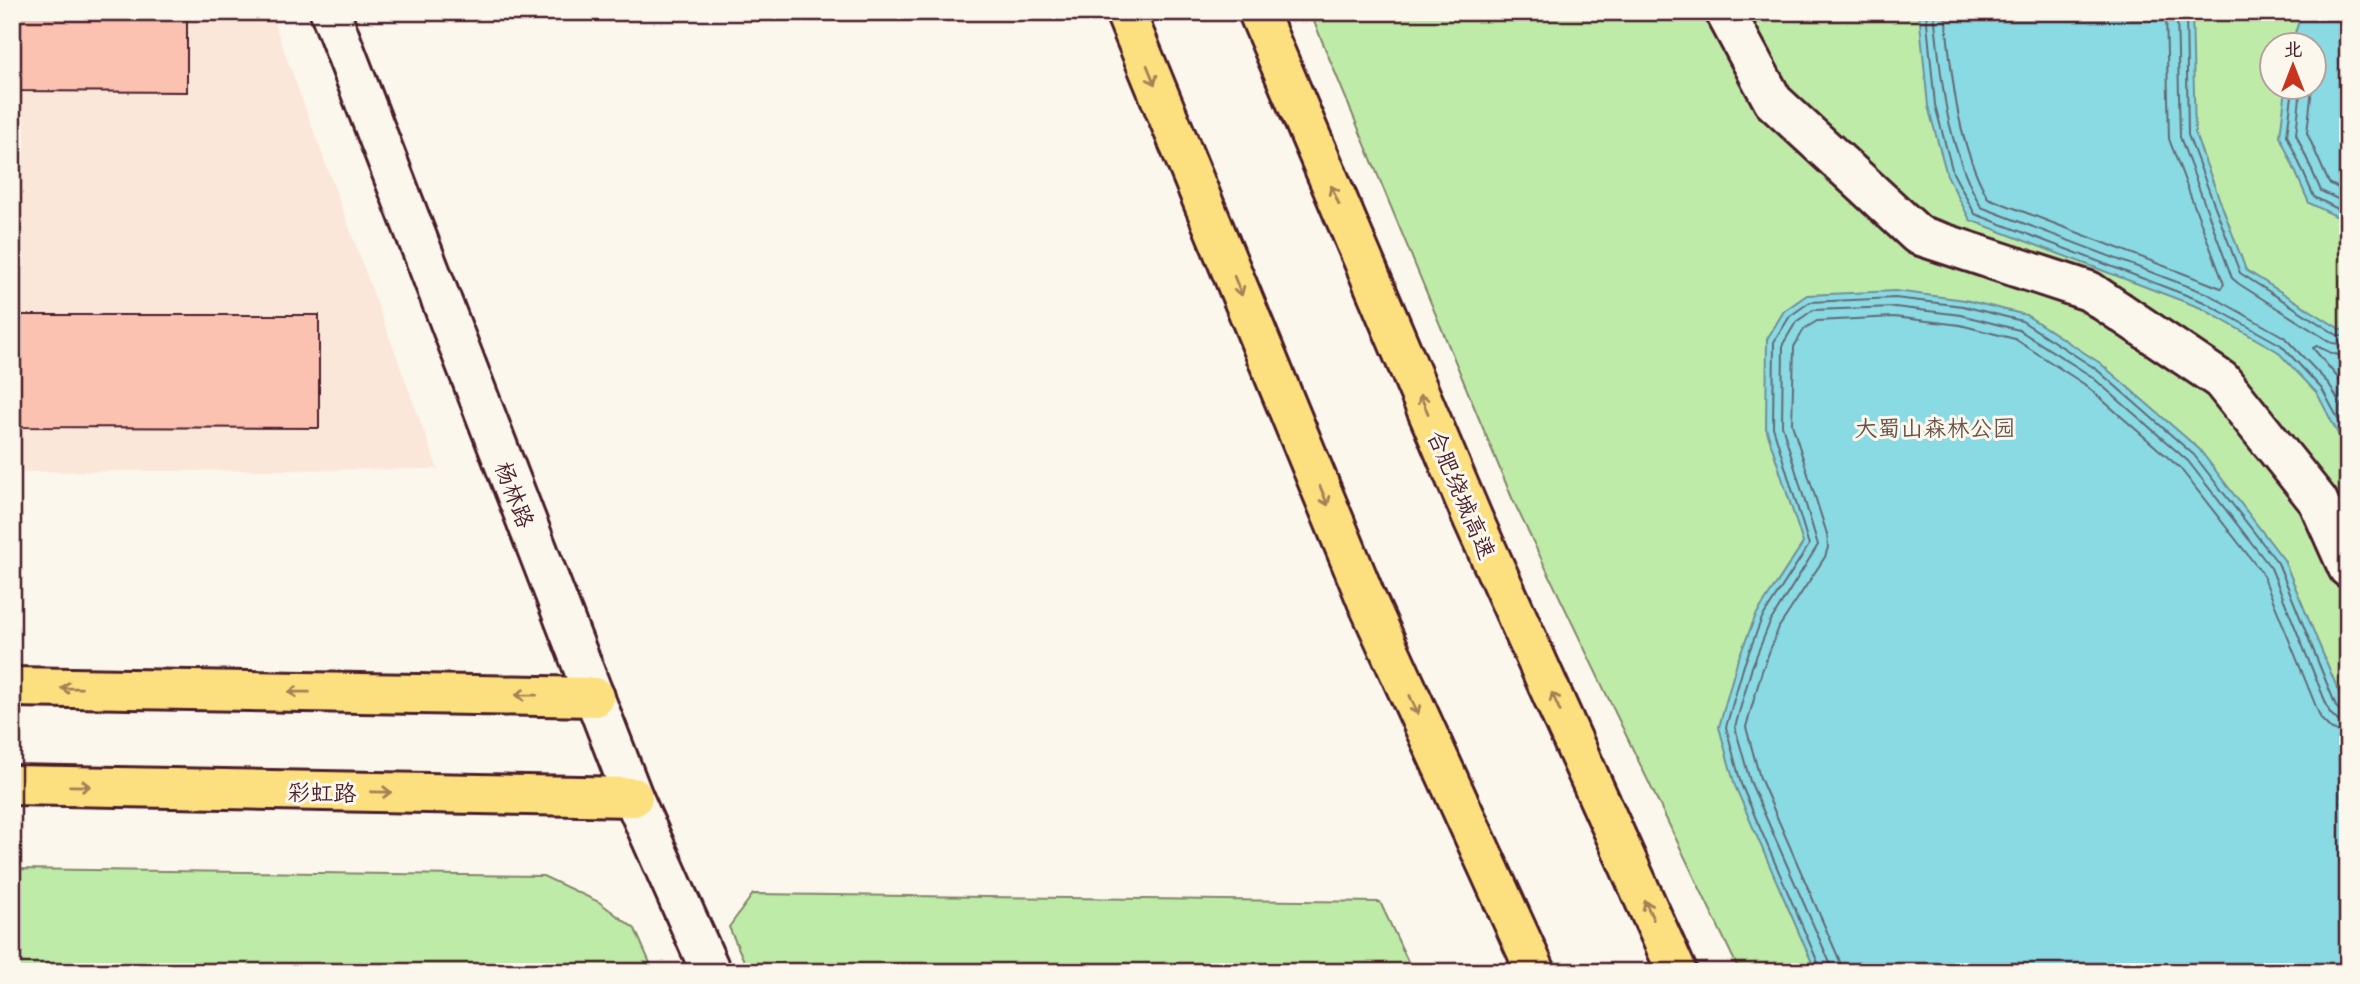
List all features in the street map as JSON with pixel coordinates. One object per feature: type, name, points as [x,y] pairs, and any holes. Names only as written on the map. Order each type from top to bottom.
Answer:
[{"type":"main road","points":[[1125,12],[1367,601],[1536,972]]},
{"type":"main road","name":"合肥绕城高速","points":[[1258,12],[1473,519],[1677,972]]},
{"type":"main road","points":[[12,687],[595,696]]},
{"type":"main road","name":"彩虹路","points":[[12,785],[633,797]]},
{"type":"street","name":"杨林路","points":[[330,12],[633,797],[711,972]]},
{"type":"street","points":[[1725,12],[1773,101],[1919,235],[2089,292],[2221,380],[2318,501],[2348,568]]},
{"type":"shaded area","points":[[12,12],[270,12],[438,469],[12,472]]},
{"type":"green space","name":"大蜀山森林公园","points":[[1310,12],[2348,12],[2348,972],[1740,972],[1512,498]]},
{"type":"green space","points":[[12,869],[543,876],[599,902],[635,929],[654,972],[12,972]]},
{"type":"green space","points":[[753,894],[1380,902],[1413,972],[749,972],[729,927]]},
{"type":"water","points":[[1919,12],[2192,12],[2195,134],[2246,270],[2340,329],[2348,330],[2348,453],[2317,393],[2277,351],[2201,308],[1970,220],[1947,175],[1928,106]]},
{"type":"water","points":[[2302,12],[2348,12],[2348,222],[2309,203],[2280,136],[2284,102],[2328,102],[2328,32],[2295,32]]},
{"type":"water","points":[[1895,291],[1965,300],[2026,315],[2100,363],[2199,449],[2284,560],[2348,714],[2348,972],[1816,972],[1735,786],[1719,727],[1737,662],[1756,615],[1803,543],[1766,428],[1767,339],[1784,311],[1807,295]]},
{"type":"building","points":[[12,12],[187,12],[187,92],[12,91]]},
{"type":"building","points":[[12,315],[319,315],[319,428],[12,427]]}]
